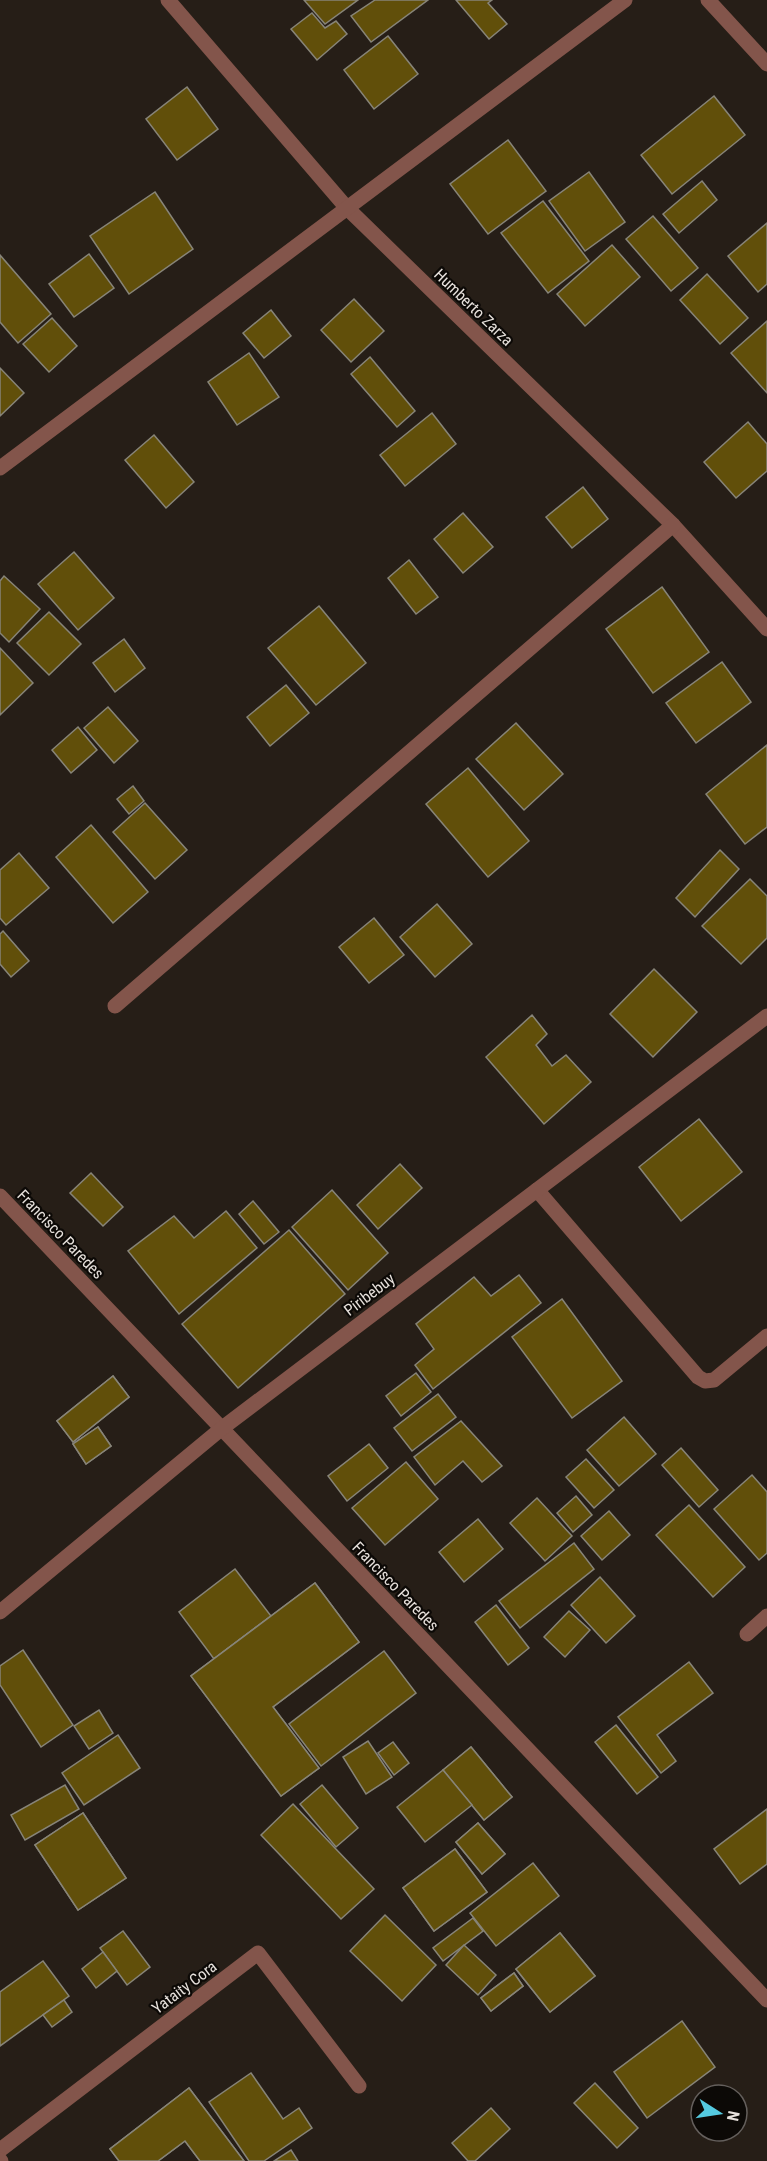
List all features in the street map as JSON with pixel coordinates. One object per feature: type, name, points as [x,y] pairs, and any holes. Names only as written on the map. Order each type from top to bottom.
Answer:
[{"type":"street","name":"Humberto Zarza","points":[[168,0],[346,207],[673,525],[767,629]]},
{"type":"street","points":[[0,468],[625,0]]},
{"type":"street","points":[[708,0],[767,64]]},
{"type":"street","points":[[115,1006],[673,525]]},
{"type":"street","name":"Piribebuy","points":[[0,1612],[221,1429],[767,1016]]},
{"type":"street","points":[[537,1190],[698,1377],[705,1381],[714,1380],[767,1336]]},
{"type":"street","name":"Francisco Paredes","points":[[0,1196],[767,2000]]},
{"type":"street","points":[[747,1634],[767,1616]]},
{"type":"street","name":"Yataity Cora","points":[[0,2150],[258,1953],[359,2086]]},
{"type":"building","points":[[304,0],[358,0],[325,24]]},
{"type":"building","points":[[375,0],[428,0],[371,42],[351,16]]},
{"type":"building","points":[[456,0],[492,0],[488,3],[507,24],[489,39]]},
{"type":"building","points":[[312,13],[325,28],[336,21],[347,34],[317,60],[291,29]]},
{"type":"building","points":[[388,36],[418,74],[374,109],[344,70]]},
{"type":"building","points":[[187,87],[218,129],[177,160],[146,119]]},
{"type":"building","points":[[714,96],[745,135],[672,194],[641,155]]},
{"type":"building","points":[[508,140],[546,191],[488,234],[450,184]]},
{"type":"building","points":[[589,172],[625,222],[585,251],[549,201]]},
{"type":"building","points":[[702,181],[717,200],[679,233],[663,214]]},
{"type":"building","points":[[155,192],[193,249],[129,294],[90,236]]},
{"type":"building","points":[[543,201],[589,261],[548,293],[501,233]]},
{"type":"building","points":[[653,216],[698,268],[671,291],[626,239]]},
{"type":"building","points":[[767,223],[767,284],[758,292],[728,256]]},
{"type":"building","points":[[612,245],[640,277],[585,326],[557,294]]},
{"type":"building","points":[[89,254],[114,288],[74,317],[49,284]]},
{"type":"building","points":[[0,255],[51,314],[18,343],[0,322]]},
{"type":"building","points":[[707,274],[748,318],[720,344],[680,300]]},
{"type":"building","points":[[354,299],[384,331],[351,362],[321,330]]},
{"type":"building","points":[[271,310],[291,336],[264,358],[243,333]]},
{"type":"building","points":[[52,318],[77,346],[49,372],[23,344]]},
{"type":"building","points":[[767,321],[767,393],[731,353]]},
{"type":"building","points":[[249,353],[279,397],[237,425],[208,382]]},
{"type":"building","points":[[370,357],[415,411],[397,427],[351,374]]},
{"type":"building","points":[[0,368],[24,393],[0,416]]},
{"type":"building","points":[[432,413],[456,444],[405,486],[380,455]]},
{"type":"building","points":[[748,422],[767,444],[767,471],[736,498],[704,462]]},
{"type":"building","points":[[154,435],[194,482],[166,508],[125,460]]},
{"type":"building","points":[[583,487],[608,519],[572,548],[546,517]]},
{"type":"building","points":[[463,513],[493,547],[463,573],[434,539]]},
{"type":"building","points":[[74,552],[114,598],[78,630],[38,584]]},
{"type":"building","points":[[409,560],[438,597],[416,614],[388,578]]},
{"type":"building","points":[[4,576],[40,609],[9,642],[0,633],[0,581]]},
{"type":"building","points":[[662,587],[709,652],[653,693],[606,629]]},
{"type":"building","points":[[319,606],[366,663],[316,705],[268,648]]},
{"type":"building","points":[[49,612],[81,644],[49,675],[17,643]]},
{"type":"building","points":[[124,639],[145,668],[115,692],[93,663]]},
{"type":"building","points":[[0,648],[33,683],[0,715]]},
{"type":"building","points":[[722,662],[751,702],[696,743],[666,703]]},
{"type":"building","points":[[286,685],[309,713],[270,746],[247,717]]},
{"type":"building","points":[[108,707],[138,741],[114,763],[84,728]]},
{"type":"building","points":[[516,723],[563,774],[524,810],[476,759]]},
{"type":"building","points":[[78,727],[97,750],[71,773],[52,750]]},
{"type":"building","points":[[767,745],[767,827],[745,844],[706,794]]},
{"type":"building","points":[[468,768],[529,841],[488,877],[426,804]]},
{"type":"building","points":[[133,786],[144,801],[129,814],[117,799]]},
{"type":"building","points":[[145,803],[187,850],[155,879],[113,832]]},
{"type":"building","points":[[91,825],[148,892],[113,923],[56,857]]},
{"type":"building","points":[[720,850],[739,869],[695,917],[676,898]]},
{"type":"building","points":[[19,853],[49,888],[6,925],[0,918],[0,870]]},
{"type":"building","points":[[750,879],[767,896],[767,938],[741,964],[702,926]]},
{"type":"building","points":[[437,904],[472,944],[435,977],[400,937]]},
{"type":"building","points":[[374,918],[404,955],[369,983],[339,947]]},
{"type":"building","points":[[3,931],[29,961],[11,977],[0,964],[0,934]]},
{"type":"building","points":[[654,969],[697,1012],[653,1057],[610,1014]]},
{"type":"building","points":[[532,1015],[547,1034],[536,1045],[552,1066],[566,1055],[591,1082],[544,1124],[486,1057]]},
{"type":"building","points":[[699,1119],[742,1172],[681,1221],[639,1167]]},
{"type":"building","points":[[400,1164],[422,1188],[378,1229],[357,1205]]},
{"type":"building","points":[[91,1173],[123,1207],[103,1226],[70,1193]]},
{"type":"building","points":[[332,1190],[388,1253],[348,1290],[292,1227]]},
{"type":"building","points":[[253,1201],[279,1232],[264,1244],[239,1214]]},
{"type":"building","points":[[226,1211],[257,1248],[179,1314],[128,1251],[174,1216],[194,1238]]},
{"type":"building","points":[[289,1230],[345,1294],[238,1388],[182,1324]]},
{"type":"building","points":[[519,1275],[541,1303],[433,1389],[415,1365],[434,1349],[416,1324],[474,1277],[491,1296]]},
{"type":"building","points":[[562,1299],[622,1381],[572,1418],[512,1337]]},
{"type":"building","points":[[416,1373],[431,1392],[401,1416],[386,1396]]},
{"type":"building","points":[[113,1376],[129,1397],[73,1442],[57,1421]]},
{"type":"building","points":[[113,1376],[129,1397],[73,1442],[57,1421]]},
{"type":"building","points":[[438,1394],[456,1417],[412,1451],[394,1428]]},
{"type":"building","points":[[624,1417],[656,1454],[619,1486],[587,1450]]},
{"type":"building","points":[[461,1421],[502,1466],[482,1482],[463,1461],[435,1485],[414,1457]]},
{"type":"building","points":[[98,1427],[111,1446],[86,1464],[73,1444]]},
{"type":"building","points":[[98,1427],[111,1446],[86,1464],[73,1444]]},
{"type":"building","points":[[369,1444],[388,1468],[347,1501],[328,1476]]},
{"type":"building","points":[[681,1448],[718,1490],[699,1507],[662,1465]]},
{"type":"building","points":[[586,1459],[614,1490],[594,1508],[566,1477]]},
{"type":"building","points":[[406,1462],[438,1499],[385,1545],[352,1508]]},
{"type":"building","points":[[752,1475],[767,1492],[767,1553],[759,1560],[714,1509]]},
{"type":"building","points":[[576,1496],[592,1515],[573,1532],[557,1513]]},
{"type":"building","points":[[537,1498],[572,1536],[545,1561],[510,1523]]},
{"type":"building","points":[[689,1505],[745,1567],[713,1597],[656,1535]]},
{"type":"building","points":[[609,1511],[630,1535],[602,1560],[581,1536]]},
{"type":"building","points":[[478,1519],[503,1549],[464,1582],[439,1552]]},
{"type":"building","points":[[574,1543],[594,1569],[520,1628],[499,1601]]},
{"type":"building","points":[[235,1569],[271,1616],[214,1659],[179,1612]]},
{"type":"building","points":[[600,1577],[635,1616],[606,1643],[571,1605]]},
{"type":"building","points":[[315,1583],[359,1642],[273,1707],[319,1768],[281,1796],[191,1676]]},
{"type":"building","points":[[315,1583],[359,1642],[273,1707],[319,1768],[281,1796],[191,1676]]},
{"type":"building","points":[[496,1605],[529,1648],[508,1665],[475,1622]]},
{"type":"building","points":[[569,1611],[590,1630],[565,1657],[544,1637]]},
{"type":"building","points":[[23,1650],[73,1725],[41,1747],[0,1685],[0,1666]]},
{"type":"building","points":[[384,1651],[416,1693],[321,1766],[289,1724]]},
{"type":"building","points":[[689,1662],[713,1693],[657,1735],[676,1761],[661,1773],[618,1717]]},
{"type":"building","points":[[99,1710],[113,1733],[89,1749],[74,1726]]},
{"type":"building","points":[[616,1725],[658,1777],[637,1794],[595,1742]]},
{"type":"building","points":[[118,1735],[140,1768],[84,1805],[62,1773]]},
{"type":"building","points":[[368,1741],[392,1777],[366,1794],[343,1757]]},
{"type":"building","points":[[393,1742],[409,1763],[394,1775],[378,1753]]},
{"type":"building","points":[[471,1747],[512,1797],[484,1820],[443,1770]]},
{"type":"building","points":[[471,1747],[512,1797],[484,1820],[443,1770]]},
{"type":"building","points":[[443,1770],[472,1805],[425,1842],[397,1807]]},
{"type":"building","points":[[65,1785],[79,1809],[25,1840],[11,1815]]},
{"type":"building","points":[[322,1785],[358,1828],[336,1847],[300,1804]]},
{"type":"building","points":[[293,1804],[374,1889],[341,1919],[261,1835]]},
{"type":"building","points":[[767,1809],[767,1864],[740,1884],[714,1849]]},
{"type":"building","points":[[83,1813],[126,1878],[78,1910],[35,1845]]},
{"type":"building","points":[[83,1813],[126,1878],[78,1910],[35,1845]]},
{"type":"building","points":[[478,1823],[505,1854],[482,1874],[456,1842]]},
{"type":"building","points":[[478,1823],[505,1854],[482,1874],[456,1842]]},
{"type":"building","points":[[455,1849],[487,1892],[434,1931],[403,1888]]},
{"type":"building","points":[[455,1849],[487,1892],[434,1931],[403,1888]]},
{"type":"building","points":[[533,1863],[559,1896],[496,1946],[470,1913]]},
{"type":"building","points":[[385,1915],[436,1965],[402,2001],[350,1951]]},
{"type":"building","points":[[473,1918],[483,1931],[443,1961],[433,1948]]},
{"type":"building","points":[[123,1931],[150,1967],[127,1985],[100,1948]]},
{"type":"building","points":[[560,1933],[595,1976],[550,2012],[516,1969]]},
{"type":"building","points":[[560,1933],[595,1976],[550,2012],[516,1969]]},
{"type":"building","points":[[464,1945],[496,1975],[478,1995],[446,1965]]},
{"type":"building","points":[[103,1952],[117,1971],[96,1988],[82,1969]]},
{"type":"building","points":[[43,1961],[69,1996],[0,2046],[0,1992]]},
{"type":"building","points":[[514,1973],[523,1986],[491,2011],[481,1998]]},
{"type":"building","points":[[514,1973],[523,1986],[491,2011],[481,1998]]},
{"type":"building","points":[[64,2000],[72,2012],[52,2027],[43,2015]]},
{"type":"building","points":[[682,2021],[715,2067],[694,2083],[689,2083],[689,2086],[647,2118],[614,2072]]},
{"type":"building","points":[[251,2073],[283,2119],[299,2108],[312,2128],[264,2161],[249,2161],[209,2102]]},
{"type":"building","points":[[595,2083],[638,2128],[617,2148],[574,2103]]},
{"type":"building","points":[[189,2088],[244,2161],[200,2161],[185,2141],[158,2161],[119,2161],[110,2149]]},
{"type":"building","points":[[189,2088],[244,2161],[200,2161],[185,2141],[158,2161],[119,2161],[110,2149]]},
{"type":"building","points":[[491,2108],[510,2129],[475,2161],[468,2161],[452,2143]]},
{"type":"building","points":[[291,2150],[298,2161],[274,2161]]}]
